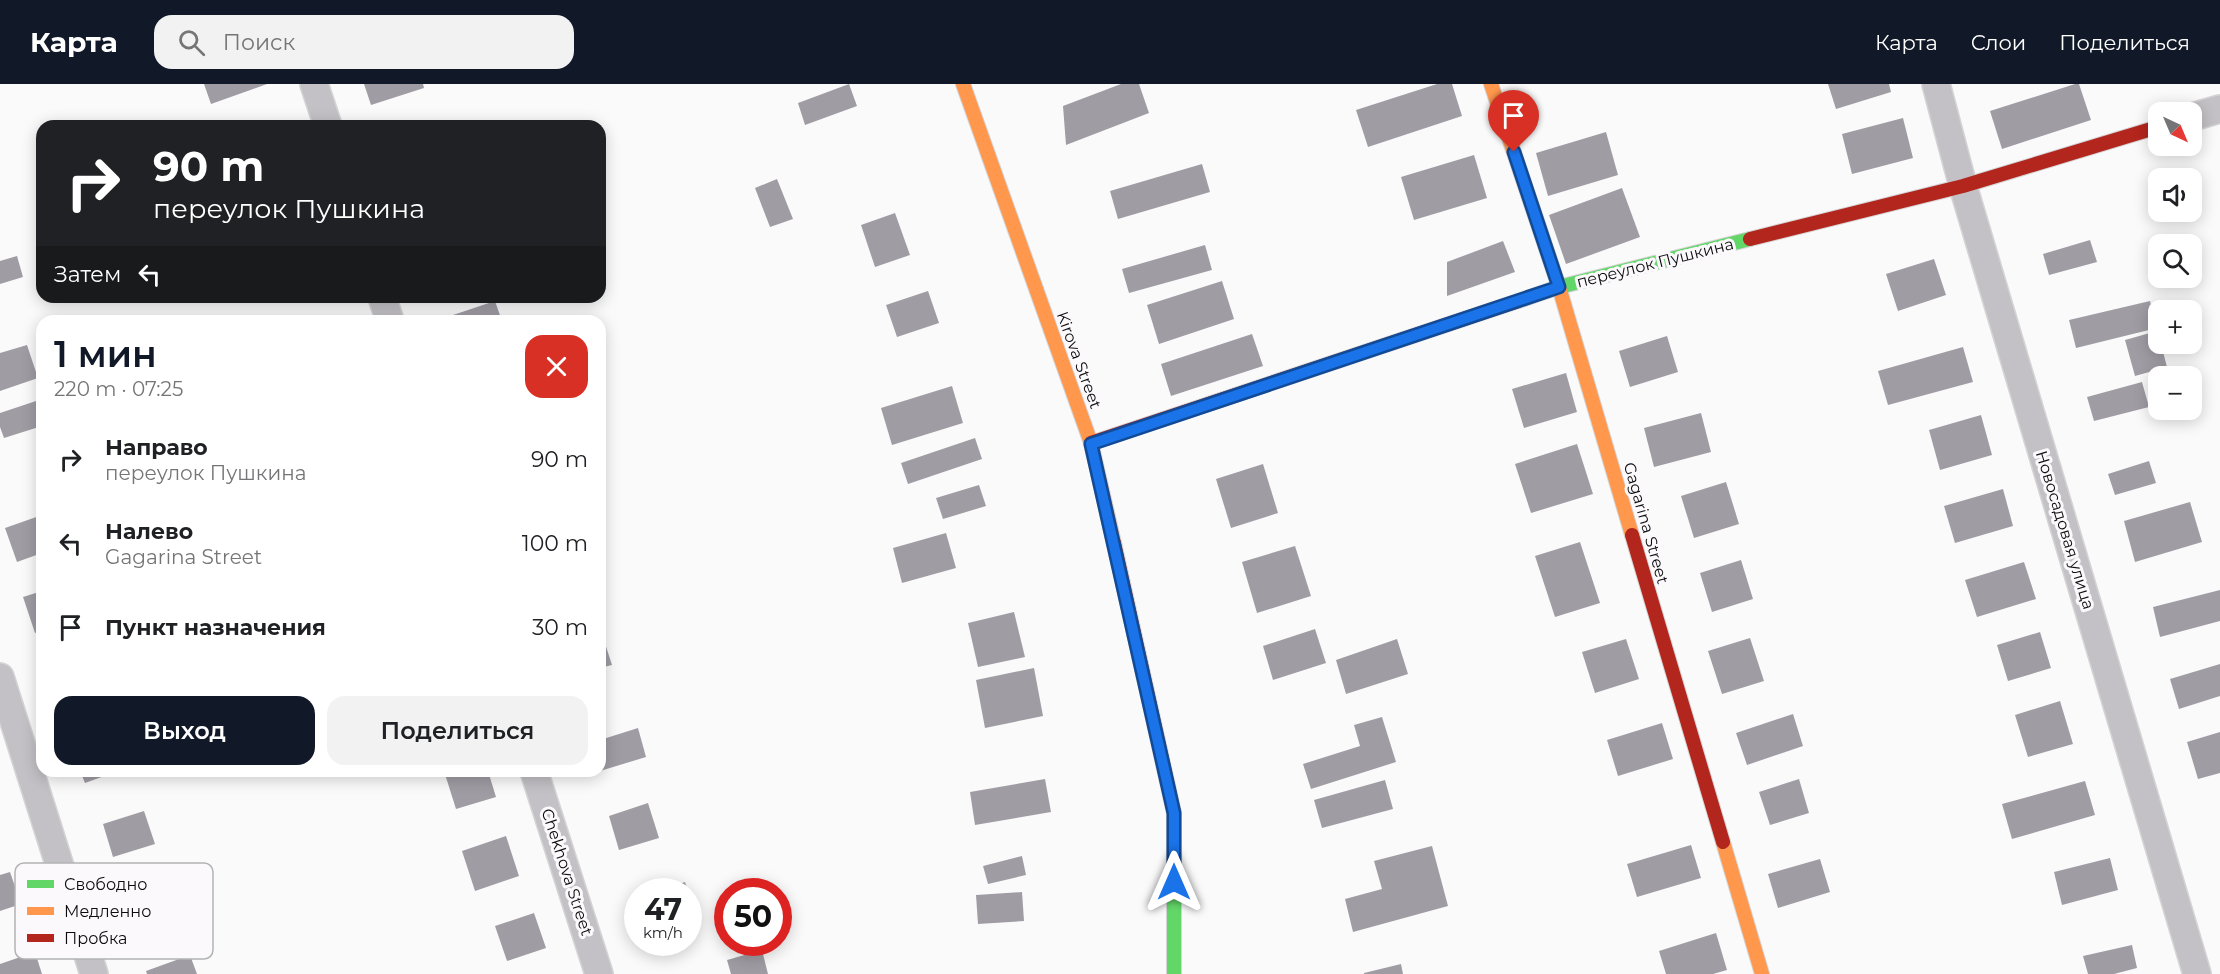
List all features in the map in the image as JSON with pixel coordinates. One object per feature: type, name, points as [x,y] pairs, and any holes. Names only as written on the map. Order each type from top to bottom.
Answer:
[{"type":"street","points":[[314,84],[326,120]]},
{"type":"street","name":"Kirova Street","points":[[963,84],[1091,444],[1174,813],[1174,974]]},
{"type":"street","name":"Gagarina Street","points":[[1491,84],[1559,287],[1762,974]]},
{"type":"street","name":"Новосадовая улица","points":[[1936,84],[1963,186],[2197,974]]},
{"type":"street","points":[[2202,114],[2220,109]]},
{"type":"street","name":"переулок Пушкина","points":[[1091,444],[1559,287],[1963,186],[2148,130]]},
{"type":"street","points":[[0,677],[59,863]]},
{"type":"street","name":"Chekhova Street","points":[[536,777],[599,974]]},
{"type":"street","points":[[89,959],[94,974]]},
{"type":"building","points":[[204,84],[267,84],[211,104]]},
{"type":"building","points":[[364,84],[423,84],[424,88],[371,105]]},
{"type":"building","points":[[849,84],[857,106],[805,125],[798,103]]},
{"type":"building","points":[[1121,84],[1139,84],[1149,113],[1066,145],[1063,106]]},
{"type":"building","points":[[1437,84],[1452,84],[1462,116],[1368,147],[1356,110]]},
{"type":"building","points":[[1828,84],[1889,84],[1891,92],[1836,109]]},
{"type":"building","points":[[2079,84],[2091,120],[2002,149],[1990,111]]},
{"type":"building","points":[[1903,118],[1913,158],[1852,174],[1842,134]]},
{"type":"building","points":[[1606,132],[1618,175],[1548,196],[1536,153]]},
{"type":"building","points":[[1474,155],[1487,198],[1414,220],[1401,177]]},
{"type":"building","points":[[1202,164],[1210,192],[1118,219],[1110,191]]},
{"type":"building","points":[[777,179],[793,219],[770,227],[755,188]]},
{"type":"building","points":[[1622,188],[1640,237],[1566,264],[1549,215]]},
{"type":"building","points":[[895,213],[910,255],[875,267],[861,225]]},
{"type":"building","points":[[2090,240],[2097,262],[2049,275],[2043,254]]},
{"type":"building","points":[[1503,241],[1515,272],[1447,296],[1447,262]]},
{"type":"building","points":[[1205,245],[1212,270],[1129,293],[1122,269]]},
{"type":"building","points":[[17,256],[23,277],[0,284],[0,261]]},
{"type":"building","points":[[1934,259],[1946,295],[1898,311],[1886,274]]},
{"type":"building","points":[[1222,281],[1234,319],[1159,344],[1147,305]]},
{"type":"building","points":[[928,291],[939,323],[897,337],[886,305]]},
{"type":"building","points":[[2148,301],[2148,330],[2076,348],[2069,320]]},
{"type":"building","points":[[489,303],[496,303],[500,315],[453,315]]},
{"type":"building","points":[[1252,334],[1263,366],[1171,396],[1161,364]]},
{"type":"building","points":[[2148,334],[2148,354],[2164,354],[2167,366],[2148,366],[2148,372],[2135,376],[2125,340]]},
{"type":"building","points":[[1667,336],[1678,372],[1630,387],[1619,351]]},
{"type":"building","points":[[27,345],[36,379],[0,391],[0,353]]},
{"type":"building","points":[[1963,347],[1973,382],[1888,405],[1878,371]]},
{"type":"building","points":[[1566,373],[1577,412],[1524,428],[1512,389]]},
{"type":"building","points":[[2142,382],[2148,407],[2094,421],[2087,397]]},
{"type":"building","points":[[952,386],[963,423],[892,445],[881,408]]},
{"type":"building","points":[[36,401],[36,428],[4,438],[0,427],[0,413]]},
{"type":"building","points":[[1701,413],[1711,452],[1654,467],[1644,428]]},
{"type":"building","points":[[1981,415],[1992,455],[1940,470],[1929,430]]},
{"type":"building","points":[[975,438],[982,459],[908,484],[901,463]]},
{"type":"building","points":[[1577,444],[1593,494],[1531,513],[1515,464]]},
{"type":"building","points":[[2149,461],[2156,483],[2115,495],[2108,474]]},
{"type":"building","points":[[1263,464],[1278,513],[1231,528],[1216,479]]},
{"type":"building","points":[[1726,482],[1739,524],[1694,538],[1681,496]]},
{"type":"building","points":[[979,485],[986,506],[943,519],[936,498]]},
{"type":"building","points":[[2003,489],[2013,526],[1955,543],[1944,506]]},
{"type":"building","points":[[2190,502],[2202,542],[2135,562],[2124,521]]},
{"type":"building","points":[[36,517],[36,555],[17,562],[5,528]]},
{"type":"building","points":[[946,533],[956,568],[902,583],[893,548]]},
{"type":"building","points":[[1580,542],[1600,603],[1555,617],[1535,556]]},
{"type":"building","points":[[1295,546],[1311,596],[1257,613],[1242,562]]},
{"type":"building","points":[[1741,560],[1753,599],[1712,612],[1700,573]]},
{"type":"building","points":[[2024,562],[2036,599],[1977,617],[1965,580]]},
{"type":"building","points":[[2220,590],[2220,621],[2160,637],[2153,607]]},
{"type":"building","points":[[36,593],[36,633],[35,633],[23,597]]},
{"type":"building","points":[[1014,612],[1025,657],[978,667],[968,623]]},
{"type":"building","points":[[1315,629],[1326,663],[1273,680],[1263,646]]},
{"type":"building","points":[[2040,632],[2051,668],[2008,681],[1997,645]]},
{"type":"building","points":[[1750,638],[1764,681],[1722,694],[1708,651]]},
{"type":"building","points":[[1397,639],[1408,674],[1346,694],[1336,660]]},
{"type":"building","points":[[1626,639],[1639,679],[1595,693],[1582,652]]},
{"type":"building","points":[[606,646],[612,665],[606,666]]},
{"type":"building","points":[[2220,664],[2220,696],[2179,709],[2170,679]]},
{"type":"building","points":[[1034,668],[1043,716],[985,728],[976,680]]},
{"type":"building","points":[[2060,701],[2073,744],[2028,757],[2015,715]]},
{"type":"building","points":[[1793,714],[1803,746],[1747,765],[1736,733]]},
{"type":"building","points":[[1382,717],[1396,762],[1311,789],[1303,764],[1360,746],[1354,725]]},
{"type":"building","points":[[1662,723],[1673,759],[1618,776],[1607,740]]},
{"type":"building","points":[[638,728],[646,757],[606,769],[606,738]]},
{"type":"building","points":[[2220,732],[2220,773],[2198,779],[2187,742]]},
{"type":"building","points":[[82,777],[102,777],[85,783]]},
{"type":"building","points":[[446,777],[490,777],[496,797],[456,809]]},
{"type":"building","points":[[1045,779],[1051,812],[975,825],[970,792]]},
{"type":"building","points":[[1799,779],[1809,813],[1770,825],[1759,792]]},
{"type":"building","points":[[1385,780],[1393,809],[1322,828],[1314,800]]},
{"type":"building","points":[[2085,781],[2095,815],[2012,839],[2002,804]]},
{"type":"building","points":[[648,803],[659,838],[619,850],[609,816]]},
{"type":"building","points":[[144,811],[155,844],[113,857],[103,824]]},
{"type":"building","points":[[506,836],[519,876],[475,891],[462,851]]},
{"type":"building","points":[[1691,845],[1701,878],[1637,897],[1627,864]]},
{"type":"building","points":[[1432,846],[1448,906],[1353,932],[1345,899],[1382,889],[1374,861]]},
{"type":"building","points":[[1022,856],[1026,875],[988,884],[983,866]]},
{"type":"building","points":[[2110,858],[2118,890],[2062,905],[2054,872]]},
{"type":"building","points":[[1820,859],[1830,892],[1778,908],[1768,874]]},
{"type":"building","points":[[10,872],[15,887],[15,906],[0,911],[0,875]]},
{"type":"building","points":[[1022,892],[1024,921],[978,924],[976,895]]},
{"type":"building","points":[[534,913],[546,948],[507,961],[495,926]]},
{"type":"building","points":[[1716,933],[1727,970],[1713,974],[1666,974],[1659,951]]},
{"type":"building","points":[[2132,945],[2137,968],[2114,974],[2088,974],[2083,956]]},
{"type":"building","points":[[741,956],[764,956],[768,974],[731,974],[727,960]]},
{"type":"building","points":[[15,959],[37,959],[42,974],[0,974],[0,964]]},
{"type":"building","points":[[179,959],[191,959],[197,974],[147,974],[146,971]]},
{"type":"building","points":[[1401,964],[1403,974],[1364,974],[1364,973]]},
{"type":"traffic: fast","points":[[1518,301],[1559,287],[1750,239]]},
{"type":"traffic: fast","points":[[1174,881],[1174,974]]},
{"type":"traffic: slow","points":[[963,84],[1091,443],[1114,543]]},
{"type":"traffic: slow","points":[[1491,84],[1559,287],[1632,535]]},
{"type":"traffic: slow","points":[[1723,842],[1762,974]]},
{"type":"traffic: jam","points":[[1750,239],[1963,186],[2148,130]]},
{"type":"traffic: jam","points":[[1091,443],[1518,301]]},
{"type":"traffic: jam","points":[[1632,535],[1723,842]]},
{"type":"traffic: jam","points":[[1114,543],[1174,813],[1174,881]]},
{"type":"route","points":[[1174,882],[1174,813],[1091,444],[1559,287],[1514,152]]}]
